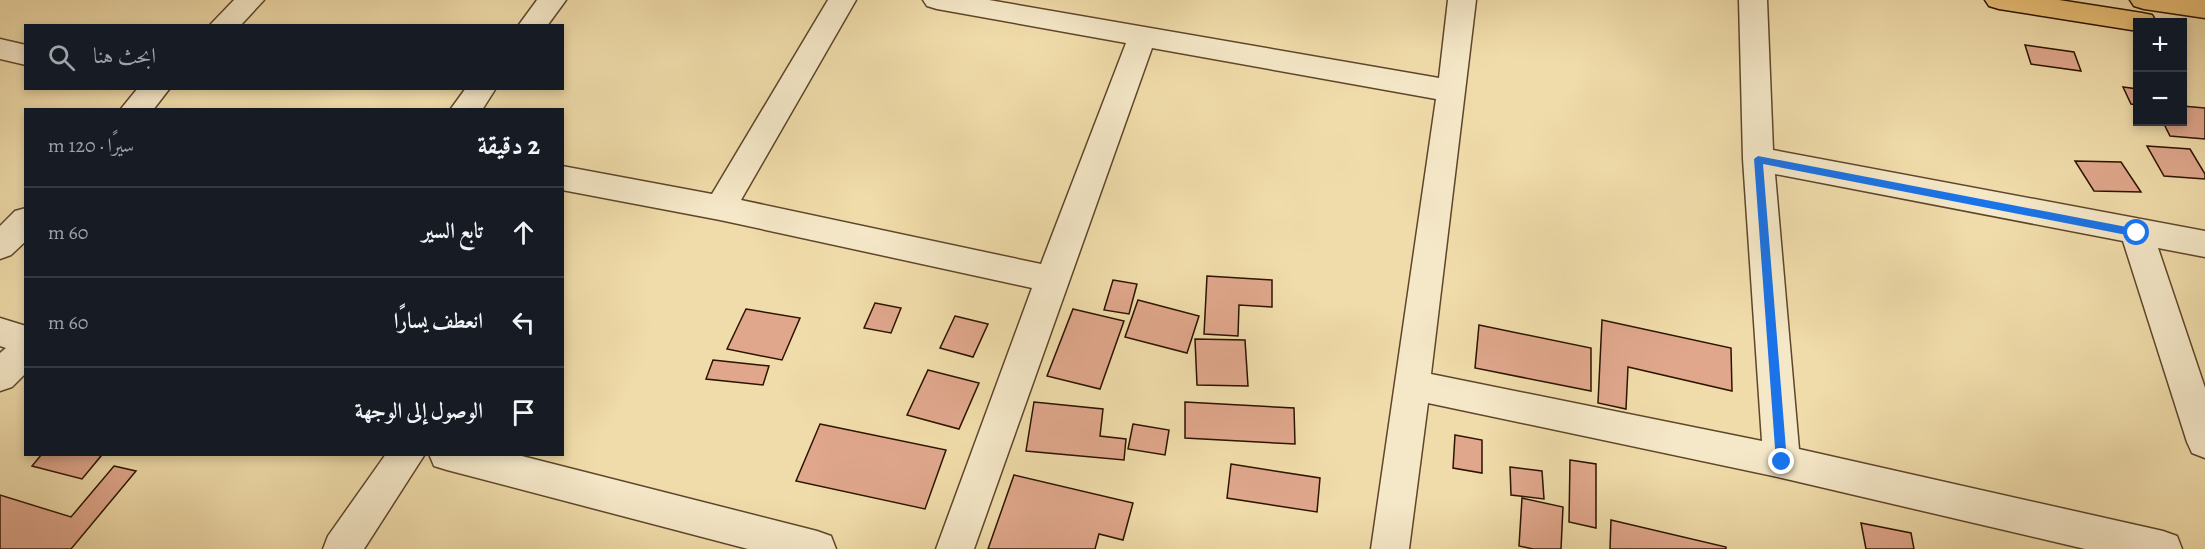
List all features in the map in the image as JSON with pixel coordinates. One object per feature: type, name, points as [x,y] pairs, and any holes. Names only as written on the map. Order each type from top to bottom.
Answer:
[{"type":"main road","points":[[1999,0],[2133,21]]},
{"type":"main road","points":[[2144,0],[2205,9]]},
{"type":"main road","points":[[2187,30],[2205,32]]},
{"type":"street","points":[[225,24],[250,0]]},
{"type":"street","points":[[534,24],[552,0]]},
{"type":"street","points":[[720,208],[842,0]]},
{"type":"street","points":[[937,0],[1452,91]]},
{"type":"street","points":[[1390,549],[1452,91],[1462,0]]},
{"type":"street","points":[[1753,0],[1758,159],[1782,462]]},
{"type":"street","points":[[955,549],[1143,35]]},
{"type":"street","points":[[0,49],[24,55]]},
{"type":"street","points":[[137,108],[154,90]]},
{"type":"street","points":[[467,108],[480,90]]},
{"type":"street","points":[[1758,159],[2137,233],[2205,244]]},
{"type":"street","points":[[564,178],[720,208],[1052,279]]},
{"type":"street","points":[[0,246],[24,222]]},
{"type":"street","points":[[2137,233],[2205,442]]},
{"type":"street","points":[[0,332],[24,339]]},
{"type":"street","points":[[0,376],[24,352]]},
{"type":"street","points":[[1412,386],[1782,462],[2163,549]]},
{"type":"street","points":[[342,549],[406,456]]},
{"type":"street","points":[[455,456],[817,549]]},
{"type":"building","points":[[2025,45],[2074,52],[2081,71],[2031,64]]},
{"type":"building","points":[[2123,87],[2133,88],[2133,104]]},
{"type":"building","points":[[2187,106],[2205,108],[2205,139],[2170,136],[2165,126],[2187,126]]},
{"type":"building","points":[[2147,146],[2190,149],[2205,174],[2205,179],[2164,176]]},
{"type":"building","points":[[2075,161],[2121,162],[2141,192],[2094,191]]},
{"type":"building","points":[[1207,276],[1272,280],[1272,307],[1239,305],[1238,336],[1204,334]]},
{"type":"building","points":[[1113,280],[1137,284],[1129,314],[1104,310]]},
{"type":"building","points":[[1138,300],[1199,316],[1187,353],[1125,337]]},
{"type":"building","points":[[875,303],[901,308],[891,333],[864,328]]},
{"type":"building","points":[[746,309],[800,318],[782,360],[727,349]]},
{"type":"building","points":[[1073,309],[1124,321],[1100,389],[1047,376]]},
{"type":"building","points":[[955,316],[988,324],[973,357],[940,348]]},
{"type":"building","points":[[1602,320],[1731,348],[1732,391],[1628,367],[1626,409],[1598,403]]},
{"type":"building","points":[[1479,325],[1591,348],[1591,391],[1475,368]]},
{"type":"building","points":[[1195,339],[1245,340],[1248,386],[1197,385]]},
{"type":"building","points":[[713,360],[769,366],[763,385],[706,379]]},
{"type":"building","points":[[928,370],[979,383],[959,429],[907,415]]},
{"type":"building","points":[[1034,402],[1103,409],[1100,436],[1126,439],[1124,460],[1026,451]]},
{"type":"building","points":[[1185,402],[1294,408],[1295,444],[1185,438]]},
{"type":"building","points":[[820,424],[946,450],[925,509],[796,481]]},
{"type":"building","points":[[1133,424],[1169,430],[1165,455],[1128,449]]},
{"type":"building","points":[[1455,435],[1482,440],[1482,473],[1453,468]]},
{"type":"building","points":[[40,456],[101,456],[82,479],[32,466]]},
{"type":"building","points":[[1570,460],[1596,464],[1596,528],[1569,522]]},
{"type":"building","points":[[1231,464],[1320,478],[1317,512],[1227,498]]},
{"type":"building","points":[[114,466],[136,471],[71,549],[0,549],[0,495],[71,517]]},
{"type":"building","points":[[1510,467],[1542,471],[1544,499],[1511,495]]},
{"type":"building","points":[[1014,475],[1133,503],[1123,540],[1099,534],[1095,549],[988,549]]},
{"type":"building","points":[[1522,498],[1563,507],[1561,549],[1533,549],[1519,546]]},
{"type":"building","points":[[1611,520],[1726,547],[1726,549],[1610,549]]},
{"type":"building","points":[[1861,523],[1911,533],[1914,549],[1866,549]]},
{"type":"route","points":[[1782,462],[1758,159],[2137,233]]}]
